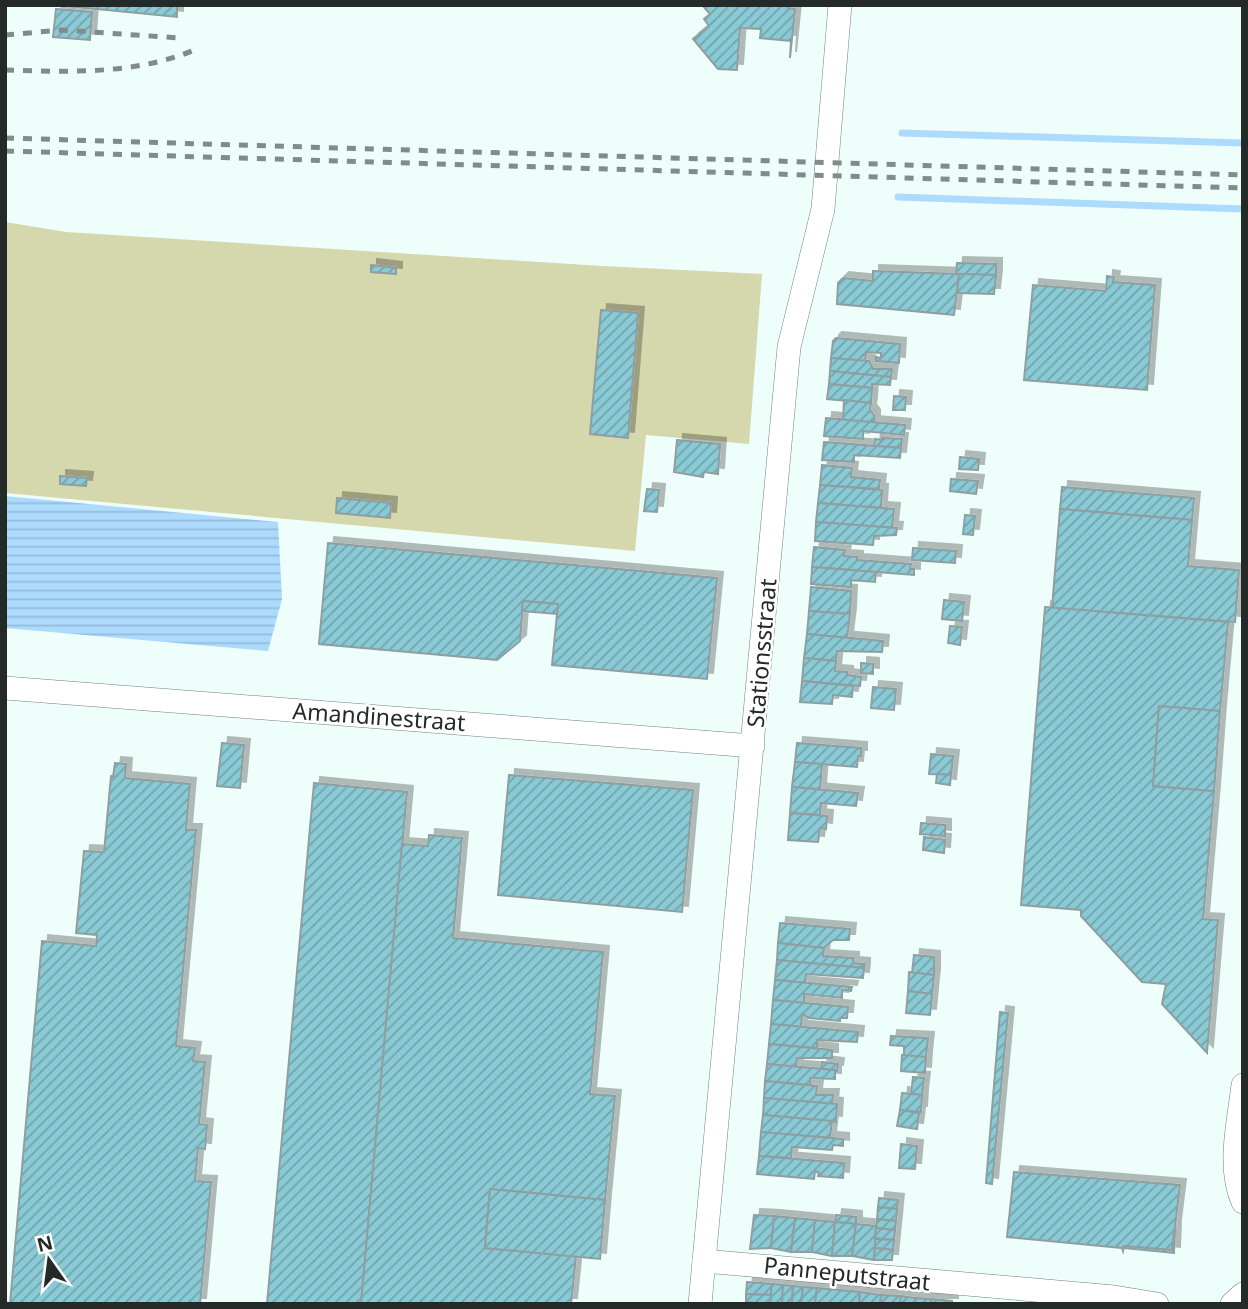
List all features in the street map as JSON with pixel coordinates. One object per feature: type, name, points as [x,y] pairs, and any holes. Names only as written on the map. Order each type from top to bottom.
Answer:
[{"type":"street","name":"Stationsstraat","points":[[700,1304],[789,347],[823,209],[840,5]]},
{"type":"street","name":"Amandinestraat","points":[[5,688],[753,746]]},
{"type":"street","points":[[1243,1085],[1235,1162],[1239,1193],[1243,1202]]},
{"type":"street","name":"Panneputstraat","points":[[704,1261],[1114,1297],[1157,1304]]},
{"type":"street","points":[[1232,1304],[1243,1294]]},
{"type":"green space","points":[[5,222],[66,232],[762,274],[749,444],[646,435],[635,551],[5,493]]},
{"type":"water","points":[[5,496],[278,522],[282,599],[268,651],[5,628]]},
{"type":"building","points":[[56,5],[177,5],[177,17]]},
{"type":"building","points":[[702,5],[789,5],[788,8],[795,9],[790,58],[791,41],[760,38],[761,29],[740,28],[737,70],[718,69],[693,39],[709,26],[704,19],[710,14]]},
{"type":"building","points":[[56,9],[92,12],[90,40],[53,37]]},
{"type":"building","points":[[957,263],[996,264],[996,275],[956,274]]},
{"type":"building","points":[[371,265],[396,268],[396,274],[371,272]]},
{"type":"building","points":[[873,271],[959,274],[954,315],[837,304],[838,283],[843,278],[873,281]]},
{"type":"building","points":[[959,274],[996,275],[994,294],[957,293]]},
{"type":"building","points":[[1107,276],[1114,277],[1113,282],[1155,285],[1147,390],[1024,380],[1033,285],[1106,291]]},
{"type":"building","points":[[601,310],[638,313],[628,438],[590,434]]},
{"type":"building","points":[[836,338],[900,344],[899,363],[876,361],[876,357],[881,358],[881,353],[866,352],[865,361],[831,358],[833,341]]},
{"type":"building","points":[[831,358],[869,361],[873,369],[892,369],[891,377],[830,371]]},
{"type":"building","points":[[830,371],[891,377],[890,385],[872,384],[872,388],[829,384]]},
{"type":"building","points":[[829,384],[872,388],[871,403],[827,399]]},
{"type":"building","points":[[894,396],[906,397],[905,410],[893,410]]},
{"type":"building","points":[[844,400],[871,403],[874,423],[843,420]]},
{"type":"building","points":[[826,418],[905,425],[904,435],[863,431],[863,439],[824,436]]},
{"type":"building","points":[[875,439],[902,439],[901,448],[874,446]]},
{"type":"building","points":[[677,440],[720,444],[718,474],[704,472],[703,477],[674,472]]},
{"type":"building","points":[[824,442],[901,448],[900,458],[854,455],[854,462],[822,460]]},
{"type":"building","points":[[960,457],[979,459],[978,470],[959,469]]},
{"type":"building","points":[[822,465],[852,468],[851,477],[880,480],[879,489],[820,485]]},
{"type":"building","points":[[60,476],[87,478],[86,486],[60,484]]},
{"type":"building","points":[[951,479],[978,481],[976,494],[950,491]]},
{"type":"building","points":[[820,485],[882,490],[881,508],[818,503]]},
{"type":"building","points":[[1062,487],[1194,498],[1192,520],[1060,509]]},
{"type":"building","points":[[647,489],[659,490],[657,512],[644,511]]},
{"type":"building","points":[[337,498],[391,503],[390,518],[336,513]]},
{"type":"building","points":[[818,503],[894,509],[892,528],[816,522]]},
{"type":"building","points":[[1060,509],[1192,520],[1188,566],[1239,570],[1235,622],[1052,608]]},
{"type":"building","points":[[965,515],[975,516],[973,535],[963,534]]},
{"type":"building","points":[[816,522],[897,528],[896,535],[874,536],[873,545],[815,541]]},
{"type":"building","points":[[328,543],[717,578],[707,679],[552,665],[558,604],[523,601],[520,641],[497,660],[319,644]]},
{"type":"building","points":[[814,547],[845,550],[844,556],[857,557],[857,560],[911,564],[910,569],[914,569],[914,575],[812,567]]},
{"type":"building","points":[[913,548],[956,551],[955,563],[912,560]]},
{"type":"building","points":[[812,567],[876,572],[875,582],[851,580],[851,587],[811,584]]},
{"type":"building","points":[[811,587],[851,591],[850,614],[809,611]]},
{"type":"building","points":[[944,600],[964,602],[962,621],[942,619]]},
{"type":"building","points":[[523,601],[558,604],[557,614],[522,611]]},
{"type":"building","points":[[1045,607],[1228,622],[1220,711],[1159,706],[1153,786],[1214,791],[1203,919],[1218,920],[1207,1053],[1162,1004],[1166,984],[1142,982],[1081,916],[1081,910],[1021,905]]},
{"type":"building","points":[[809,611],[850,614],[847,638],[807,634]]},
{"type":"building","points":[[950,626],[962,627],[960,645],[948,643]]},
{"type":"building","points":[[807,634],[883,641],[882,652],[837,651],[836,661],[804,658]]},
{"type":"building","points":[[804,658],[836,661],[835,671],[861,677],[860,686],[802,681]]},
{"type":"building","points":[[861,663],[873,664],[873,674],[861,673]]},
{"type":"building","points":[[802,681],[853,686],[852,697],[833,695],[832,704],[800,702]]},
{"type":"building","points":[[873,687],[896,689],[894,710],[871,708]]},
{"type":"building","points":[[1159,706],[1220,711],[1214,791],[1153,786]]},
{"type":"building","points":[[222,743],[244,745],[240,788],[217,786]]},
{"type":"building","points":[[797,743],[861,748],[861,756],[858,756],[857,767],[795,762]]},
{"type":"building","points":[[931,754],[953,756],[951,775],[929,774]]},
{"type":"building","points":[[795,762],[822,764],[820,789],[792,787]]},
{"type":"building","points":[[115,763],[126,764],[125,778],[190,784],[186,830],[196,830],[176,1046],[195,1048],[193,1061],[205,1062],[199,1124],[207,1125],[205,1149],[198,1148],[195,1181],[211,1182],[200,1304],[10,1304],[42,941],[96,946],[97,935],[76,933],[84,851],[104,852],[111,776],[113,777]]},
{"type":"building","points":[[937,774],[951,775],[950,785],[936,783]]},
{"type":"building","points":[[509,775],[693,790],[682,912],[498,895]]},
{"type":"building","points":[[314,783],[407,792],[361,1304],[267,1304]]},
{"type":"building","points":[[792,787],[858,793],[856,806],[821,803],[820,815],[790,813]]},
{"type":"building","points":[[790,813],[827,816],[826,829],[820,828],[818,842],[788,840]]},
{"type":"building","points":[[921,823],[945,825],[945,836],[920,834]]},
{"type":"building","points":[[429,835],[462,838],[453,938],[603,952],[590,1094],[615,1096],[605,1200],[490,1189],[485,1248],[576,1256],[571,1304],[361,1304],[402,844],[428,846]]},
{"type":"building","points":[[924,837],[945,840],[944,853],[923,850]]},
{"type":"building","points":[[780,923],[850,929],[849,940],[833,940],[824,948],[778,943]]},
{"type":"building","points":[[778,943],[824,948],[823,956],[853,958],[853,963],[864,964],[864,968],[777,960]]},
{"type":"building","points":[[914,955],[934,957],[934,975],[912,973]]},
{"type":"building","points":[[777,960],[864,968],[863,978],[806,974],[805,983],[775,980]]},
{"type":"building","points":[[909,972],[934,975],[932,994],[908,991]]},
{"type":"building","points":[[775,980],[852,987],[851,991],[842,990],[842,998],[804,994],[804,1003],[773,1000]]},
{"type":"building","points":[[908,991],[932,994],[930,1015],[906,1013]]},
{"type":"building","points":[[773,1000],[848,1007],[847,1018],[840,1018],[840,1021],[809,1018],[802,1014],[801,1027],[771,1024]]},
{"type":"building","points":[[1000,1012],[1008,1013],[992,1184],[986,1183]]},
{"type":"building","points":[[771,1024],[858,1032],[857,1042],[817,1040],[817,1048],[769,1044]]},
{"type":"building","points":[[891,1036],[928,1038],[926,1057],[904,1056],[904,1046],[890,1045]]},
{"type":"building","points":[[769,1044],[832,1050],[832,1058],[797,1058],[796,1067],[767,1064]]},
{"type":"building","points":[[902,1055],[926,1057],[925,1073],[901,1071]]},
{"type":"building","points":[[822,1062],[838,1064],[837,1071],[821,1069]]},
{"type":"building","points":[[767,1064],[835,1070],[835,1079],[810,1078],[810,1085],[765,1081]]},
{"type":"building","points":[[913,1077],[924,1078],[922,1095],[911,1094]]},
{"type":"building","points":[[765,1081],[817,1086],[816,1095],[833,1095],[832,1104],[764,1098]]},
{"type":"building","points":[[902,1093],[922,1095],[921,1112],[900,1110]]},
{"type":"building","points":[[764,1098],[837,1104],[836,1122],[763,1115]]},
{"type":"building","points":[[900,1110],[919,1113],[917,1129],[897,1126]]},
{"type":"building","points":[[763,1115],[832,1121],[830,1138],[761,1132]]},
{"type":"building","points":[[761,1132],[843,1139],[843,1146],[833,1145],[832,1150],[792,1147],[791,1158],[759,1156]]},
{"type":"building","points":[[901,1144],[917,1146],[915,1169],[899,1168]]},
{"type":"building","points":[[759,1156],[844,1163],[843,1178],[818,1176],[819,1172],[815,1171],[814,1179],[757,1174]]},
{"type":"building","points":[[1014,1172],[1180,1185],[1172,1250],[1124,1246],[1123,1251],[1122,1248],[1007,1237]]},
{"type":"building","points":[[490,1189],[605,1200],[600,1259],[485,1248]]},
{"type":"building","points":[[879,1198],[898,1200],[897,1209],[878,1207]]},
{"type":"building","points":[[878,1207],[897,1209],[896,1221],[877,1219]]},
{"type":"building","points":[[754,1215],[774,1216],[771,1248],[750,1249]]},
{"type":"building","points":[[836,1215],[856,1217],[856,1224],[835,1222]]},
{"type":"building","points":[[774,1216],[795,1218],[791,1252],[771,1248]]},
{"type":"building","points":[[795,1218],[815,1220],[812,1252],[791,1252]]},
{"type":"building","points":[[877,1219],[896,1221],[895,1230],[876,1228]]},
{"type":"building","points":[[815,1220],[835,1222],[832,1256],[812,1252]]},
{"type":"building","points":[[835,1222],[856,1224],[852,1256],[832,1256]]},
{"type":"building","points":[[856,1224],[876,1226],[874,1260],[852,1256]]},
{"type":"building","points":[[876,1228],[895,1230],[894,1240],[875,1238]]},
{"type":"building","points":[[1175,1228],[1174,1253],[1123,1248],[1172,1250]]},
{"type":"building","points":[[875,1239],[894,1240],[893,1250],[875,1248]]},
{"type":"building","points":[[875,1248],[893,1250],[892,1260],[874,1260]]},
{"type":"building","points":[[747,1282],[772,1284],[771,1295],[746,1294]]},
{"type":"building","points":[[772,1284],[783,1285],[782,1304],[770,1303]]},
{"type":"building","points":[[783,1285],[793,1286],[792,1304],[782,1304]]},
{"type":"building","points":[[793,1286],[803,1287],[801,1304],[792,1304]]},
{"type":"building","points":[[803,1287],[817,1288],[815,1304],[801,1304]]},
{"type":"building","points":[[817,1288],[860,1292],[859,1304],[815,1304]]},
{"type":"building","points":[[860,1292],[881,1295],[880,1304],[859,1304]]},
{"type":"building","points":[[746,1294],[771,1295],[770,1304],[746,1302]]},
{"type":"building","points":[[881,1295],[901,1296],[900,1304],[880,1304]]},
{"type":"building","points":[[901,1296],[915,1298],[915,1304],[900,1304]]},
{"type":"building","points":[[915,1298],[931,1299],[931,1304],[915,1304]]},
{"type":"building","points":[[931,1299],[952,1301],[952,1304],[931,1304]]},
{"type":"waterway","points":[[902,133],[1243,143]]},
{"type":"waterway","points":[[898,197],[1243,209]]},
{"type":"railway","points":[[5,35],[62,30],[180,38]]},
{"type":"railway","points":[[5,70],[104,70],[152,63],[199,48]]},
{"type":"railway","points":[[5,138],[1243,175]]},
{"type":"railway","points":[[5,151],[1243,188]]}]
